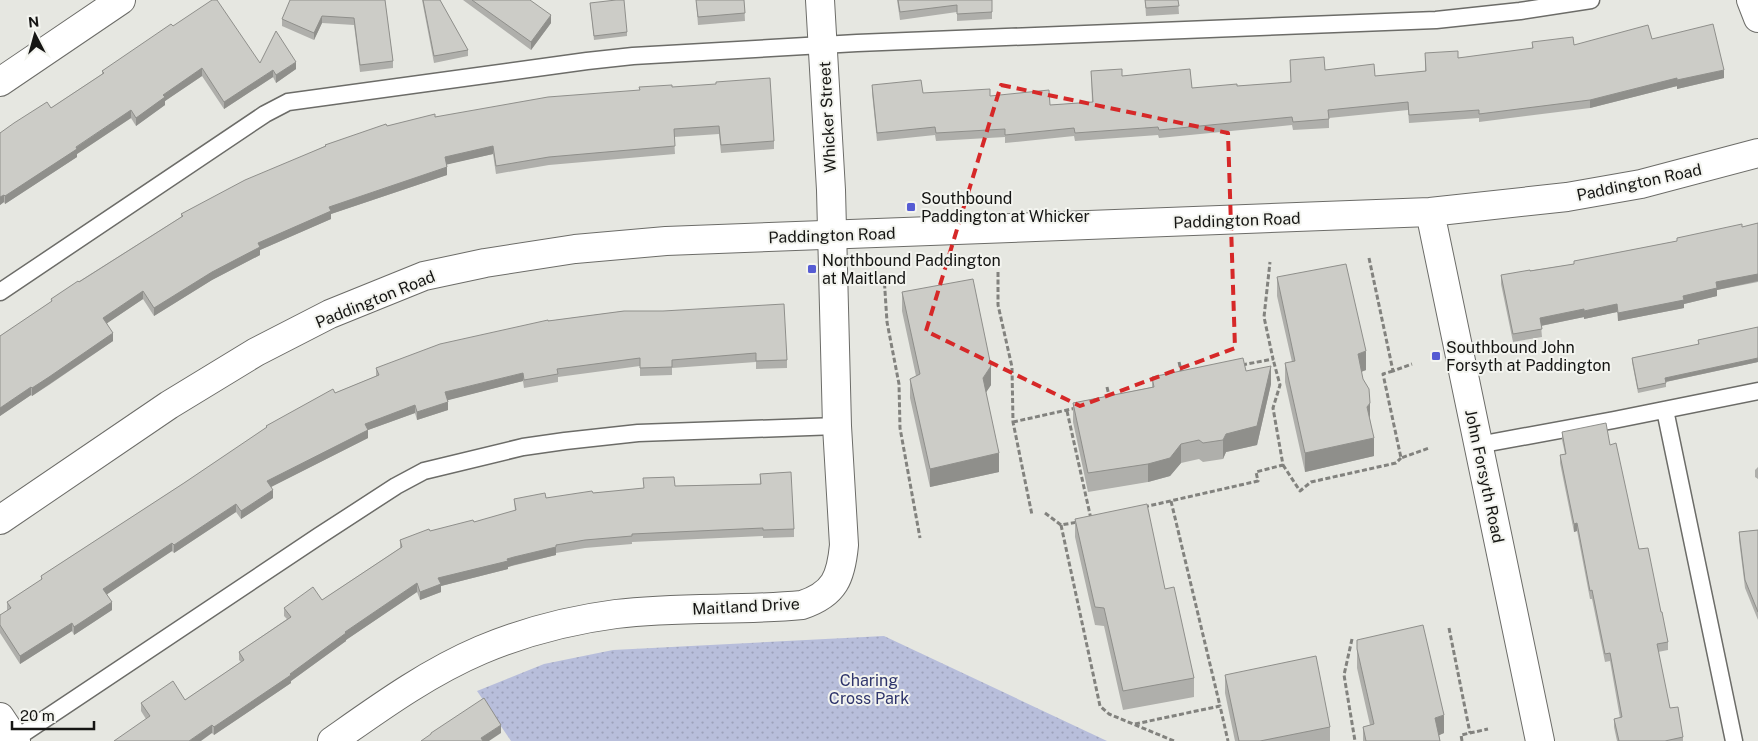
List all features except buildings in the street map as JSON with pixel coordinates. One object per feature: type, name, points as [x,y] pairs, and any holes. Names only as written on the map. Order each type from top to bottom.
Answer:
[{"type":"street","points":[[0,82],[122,0]]},
{"type":"street","name":"Whicker Street","points":[[820,0],[831,190],[831,235]]},
{"type":"street","points":[[1750,0],[1758,18]]},
{"type":"street","name":"Paddington Road","points":[[0,520],[169,406],[256,352],[330,314],[424,276],[485,263],[575,248],[666,241],[1430,212],[1567,197],[1641,184],[1758,153]]},
{"type":"street","name":"John Forsyth Road","points":[[1430,212],[1540,741]]},
{"type":"street","name":"Maitland Drive","points":[[332,741],[388,702],[453,664],[514,637],[565,622],[618,613],[802,605],[816,600],[829,591],[838,580],[844,545],[837,426],[831,235]]},
{"type":"street","points":[[0,716],[15,740]]},
{"type":"lane","points":[[0,292],[265,114],[288,102],[633,56],[824,44],[1436,20],[1503,13],[1591,0]]},
{"type":"lane","points":[[1478,445],[1758,391]]},
{"type":"lane","points":[[1664,410],[1734,741]]},
{"type":"lane","points":[[15,740],[327,531],[396,486],[424,471],[523,447],[565,440],[638,433],[837,426]]},
{"type":"path","points":[[1369,258],[1393,371]]},
{"type":"path","points":[[1270,262],[1264,317],[1280,385],[1274,408],[1283,465],[1300,491],[1311,482],[1396,463],[1401,458],[1430,448]]},
{"type":"path","points":[[998,272],[998,305],[1012,367],[1014,422],[1032,516]]},
{"type":"path","points":[[884,276],[887,322],[899,384],[900,428],[920,538]]},
{"type":"path","points":[[1237,366],[1273,359]]},
{"type":"path","points":[[1179,362],[1183,377]]},
{"type":"path","points":[[1401,458],[1383,374],[1412,364]]},
{"type":"path","points":[[1107,387],[1110,401]]},
{"type":"path","points":[[1102,403],[1119,399]]},
{"type":"path","points":[[1014,422],[1084,407]]},
{"type":"path","points":[[1067,410],[1091,519]]},
{"type":"path","points":[[1136,509],[1258,481],[1256,472],[1283,465]]},
{"type":"path","points":[[1171,501],[1228,741]]},
{"type":"path","points":[[1045,513],[1061,525],[1100,706],[1109,714],[1174,741]]},
{"type":"path","points":[[1061,525],[1100,517]]},
{"type":"path","points":[[1449,628],[1470,733]]},
{"type":"path","points":[[1352,639],[1344,675],[1355,741]]},
{"type":"path","points":[[1134,724],[1220,706]]},
{"type":"path","points":[[1462,741],[1460,735],[1488,729]]},
{"type":"highlighted area","points":[[1001,85],[1228,133],[1235,348],[1080,406],[926,331]]},
{"type":"green space","name":"Charing Cross Park","points":[[884,636],[1107,741],[511,741],[477,691],[544,664],[613,650]]},
{"type":"place","name":"Southbound Paddington at Whicker","points":[[911,207]]},
{"type":"place","name":"Northbound Paddington at Maitland","points":[[812,269]]},
{"type":"place","name":"Southbound John Forsyth at Paddington","points":[[1436,356]]}]
